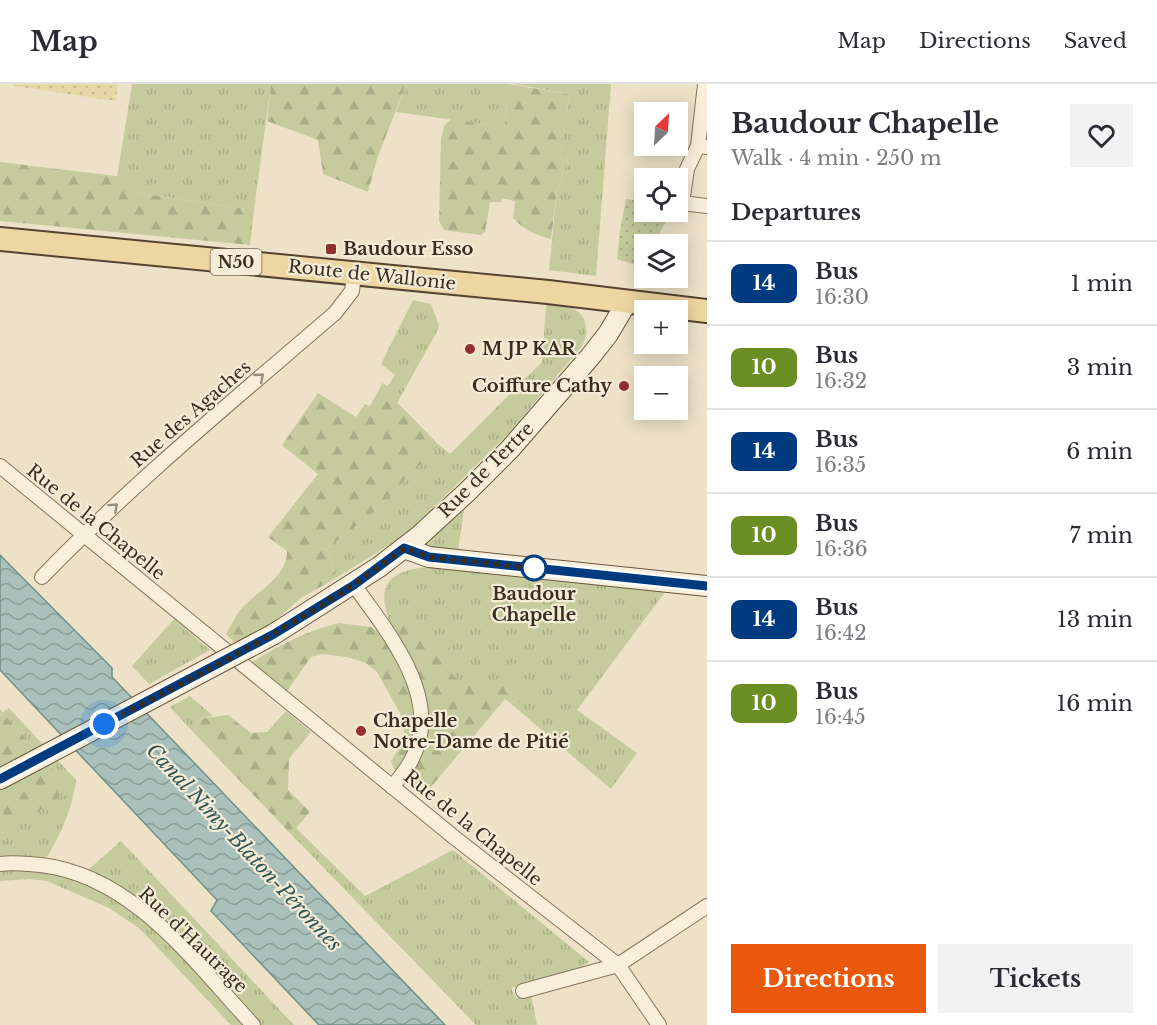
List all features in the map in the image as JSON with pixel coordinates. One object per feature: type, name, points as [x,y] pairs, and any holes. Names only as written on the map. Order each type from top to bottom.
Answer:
[{"type":"main road","name":"Route de Wallonie","points":[[0,239],[707,311]]},
{"type":"street","points":[[705,84],[702,146],[687,170],[682,203],[707,206]]},
{"type":"street","name":"Rue des Agaches","points":[[42,577],[84,535],[205,424],[335,313],[352,291],[354,274]]},
{"type":"street","name":"Rue de Tertre","points":[[0,779],[274,634],[354,585],[404,548],[467,492],[510,449],[608,334],[627,302]]},
{"type":"street","name":"Rue de la Chapelle","points":[[0,466],[392,787],[618,965],[659,1025]]},
{"type":"street","points":[[404,548],[429,557],[707,586]]},
{"type":"street","points":[[354,585],[399,647],[419,700],[422,724],[419,743],[410,762],[392,787]]},
{"type":"street","name":"Rue d'Hautrage","points":[[0,864],[27,863],[54,867],[88,877],[113,889],[137,906],[172,939],[253,1025]]},
{"type":"street","points":[[523,992],[618,965],[707,906]]},
{"type":"green space","points":[[132,84],[271,84],[254,210],[139,193],[130,182],[117,177]]},
{"type":"green space","points":[[271,84],[406,84],[377,159],[368,192],[323,174],[318,140],[267,121]]},
{"type":"green space","points":[[406,84],[508,84],[505,127],[396,112]]},
{"type":"green space","points":[[508,84],[569,94],[561,147],[568,159],[557,190],[551,239],[521,226],[513,218],[515,201],[502,198],[501,202],[490,202],[485,232],[481,235],[444,230],[439,221],[441,139],[444,126],[451,119],[505,127]]},
{"type":"green space","points":[[514,84],[611,84],[596,276],[549,270],[557,190],[568,159],[561,147],[569,94]]},
{"type":"green space","points":[[0,162],[124,177],[132,182],[139,193],[254,210],[250,245],[0,221]]},
{"type":"green space","points":[[626,199],[634,200],[634,222],[666,222],[659,234],[634,234],[634,264],[617,259]]},
{"type":"green space","points":[[413,300],[431,304],[439,325],[397,403],[381,386],[382,383],[388,386],[395,375],[381,364]]},
{"type":"green space","points":[[546,305],[567,306],[579,312],[586,328],[582,346],[511,431],[405,535],[336,578],[327,549],[374,512],[439,445],[450,454],[542,362]]},
{"type":"green space","points":[[381,386],[439,445],[374,512],[327,549],[336,578],[301,598],[270,625],[235,643],[226,634],[237,615],[277,576],[286,560],[287,551],[268,537],[318,474],[282,445],[318,393],[356,417],[365,404],[370,406]]},
{"type":"green space","points":[[465,503],[458,551],[429,548],[424,542]]},
{"type":"green space","points":[[439,566],[668,588],[577,710],[637,753],[611,789],[510,703],[520,702],[502,682],[464,685],[397,635],[391,626],[386,610],[384,597],[386,587],[391,580],[407,571]]},
{"type":"green space","points":[[174,619],[210,650],[149,684],[132,666]]},
{"type":"green space","points":[[339,623],[371,627],[382,635],[396,634],[403,626],[417,624],[450,647],[451,673],[464,685],[505,682],[526,693],[520,702],[510,703],[505,699],[425,794],[394,769],[391,761],[401,745],[404,731],[400,713],[377,672],[366,663],[347,657],[322,654],[311,657],[283,697],[245,666],[302,635]]},
{"type":"green space","points":[[190,696],[213,716],[198,719],[194,733],[170,707]]},
{"type":"green space","points":[[9,708],[76,780],[66,820],[47,857],[0,856],[0,834],[8,831],[67,784],[3,713],[0,715],[0,709],[3,712]]},
{"type":"green space","points":[[286,711],[311,732],[289,759],[288,790],[310,812],[296,828],[288,831],[194,733],[198,719],[228,715],[251,733],[267,732]]},
{"type":"green space","points":[[3,713],[67,784],[57,799],[0,834],[0,715]]},
{"type":"green space","points":[[296,828],[365,896],[453,850],[589,962],[579,968],[511,988],[516,998],[531,994],[537,1025],[476,1025],[288,831]]},
{"type":"green space","points":[[121,841],[294,1025],[231,1025],[139,928],[109,908],[47,881],[30,879],[0,881],[0,870],[16,868],[40,872],[42,866],[82,875]]},
{"type":"sand","points":[[14,84],[118,84],[116,101],[14,86]]},
{"type":"water","name":"Canal Nimy-Blaton-Péronnes","points":[[0,555],[112,668],[112,677],[445,1025],[319,1025],[211,911],[217,900],[0,670]]},
{"type":"bus line","name":"14","points":[[0,779],[274,634],[354,585],[404,548],[429,557],[707,586]]},
{"type":"place","name":"Baudour Esso","points":[[331,249]]},
{"type":"place","name":"M JP KAR","points":[[470,349]]},
{"type":"place","name":"Coiffure Cathy","points":[[624,386]]},
{"type":"place","name":"Baudour Chapelle","points":[[534,568]]},
{"type":"place","name":"Chapelle Notre-Dame de Pitié","points":[[361,731]]},
{"type":"route","points":[[104,724],[274,634],[354,585],[404,548],[429,557],[541,569],[534,568]]}]
